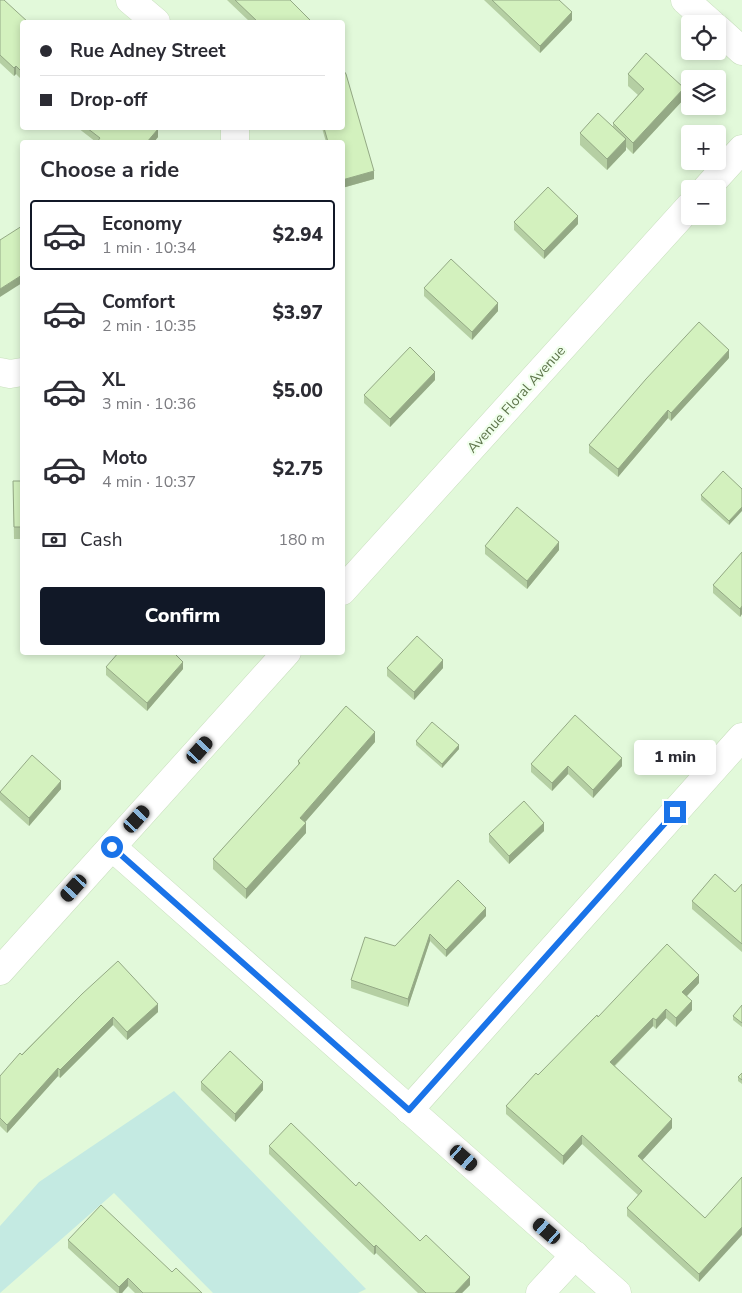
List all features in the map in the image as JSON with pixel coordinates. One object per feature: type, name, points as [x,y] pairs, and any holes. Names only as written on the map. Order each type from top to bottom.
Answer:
[{"type":"street","points":[[130,0],[154,20]]},
{"type":"street","points":[[685,0],[702,15]]},
{"type":"street","points":[[726,36],[742,51]]},
{"type":"street","points":[[714,180],[742,149]]},
{"type":"street","name":"Avenue Floral Avenue","points":[[345,588],[681,216]]},
{"type":"street","points":[[0,372],[10,374],[20,372]]},
{"type":"street","points":[[0,971],[284,655]]},
{"type":"street","points":[[409,1110],[742,738]]},
{"type":"street","points":[[112,847],[617,1293]]},
{"type":"street","points":[[540,1293],[574,1255]]},
{"type":"shaded area","points":[[0,0],[742,0],[742,1293],[0,1293]]},
{"type":"shaded area","points":[[174,1091],[366,1289],[358,1293],[213,1293],[114,1193],[0,1293],[0,1226],[39,1182]]},
{"type":"building","points":[[0,0],[4,0],[26,20],[20,20],[20,70],[16,66],[14,68],[0,55]]},
{"type":"building","points":[[235,0],[290,0],[310,20],[256,20]]},
{"type":"building","points":[[492,0],[559,0],[572,12],[540,46]]},
{"type":"building","points":[[646,53],[681,85],[681,91],[633,143],[613,123],[644,89],[628,74]]},
{"type":"building","points":[[345,72],[374,171],[345,179],[345,140],[327,140],[325,130],[345,130]]},
{"type":"building","points":[[598,113],[626,139],[607,159],[580,133]]},
{"type":"building","points":[[90,130],[157,130],[149,140],[98,140],[100,138]]},
{"type":"building","points":[[548,187],[578,216],[544,251],[514,222]]},
{"type":"building","points":[[20,227],[20,276],[0,289],[0,240]]},
{"type":"building","points":[[451,259],[498,303],[472,332],[424,288]]},
{"type":"building","points":[[699,322],[729,350],[671,413],[668,410],[618,469],[589,445],[646,379]]},
{"type":"building","points":[[410,347],[435,372],[390,419],[364,395]]},
{"type":"building","points":[[723,471],[742,489],[742,507],[729,521],[701,495]]},
{"type":"building","points":[[13,481],[20,481],[20,527],[14,527]]},
{"type":"building","points":[[517,507],[559,542],[527,581],[485,546]]},
{"type":"building","points":[[742,552],[742,606],[740,609],[713,585]]},
{"type":"building","points":[[417,636],[443,660],[414,692],[387,668]]},
{"type":"building","points":[[116,655],[176,655],[183,662],[147,703],[106,667]]},
{"type":"building","points":[[346,706],[375,732],[300,818],[306,823],[246,889],[213,859],[300,763],[298,761]]},
{"type":"building","points":[[575,715],[622,758],[593,790],[568,766],[552,783],[531,764]]},
{"type":"building","points":[[432,722],[459,745],[442,764],[416,741]]},
{"type":"building","points":[[32,755],[61,781],[29,818],[0,792]]},
{"type":"building","points":[[524,801],[544,823],[509,856],[489,834]]},
{"type":"building","points":[[715,874],[735,892],[742,884],[742,944],[692,901]]},
{"type":"building","points":[[458,880],[486,908],[446,950],[430,934],[408,999],[351,980],[365,937],[395,946]]},
{"type":"building","points":[[667,944],[699,975],[682,992],[692,1001],[676,1018],[666,1009],[656,1020],[653,1018],[610,1062],[672,1119],[638,1156],[705,1218],[742,1177],[742,1227],[699,1274],[627,1208],[642,1191],[582,1135],[563,1156],[506,1106],[536,1073],[538,1075],[597,1015],[598,1017]]},
{"type":"building","points":[[118,961],[158,1004],[127,1032],[113,1017],[60,1070],[58,1068],[7,1125],[0,1118],[0,1076],[20,1053],[22,1055],[82,994]]},
{"type":"building","points":[[742,1005],[742,1023],[733,1016]]},
{"type":"building","points":[[230,1051],[263,1082],[235,1114],[201,1082]]},
{"type":"building","points":[[291,1123],[356,1186],[359,1182],[420,1241],[426,1235],[470,1277],[455,1293],[426,1293],[376,1245],[374,1247],[269,1146]]},
{"type":"building","points":[[101,1205],[172,1272],[176,1268],[202,1293],[143,1293],[128,1278],[119,1287],[68,1240]]},
{"type":"route","points":[[112,847],[409,1110],[675,812]]}]
